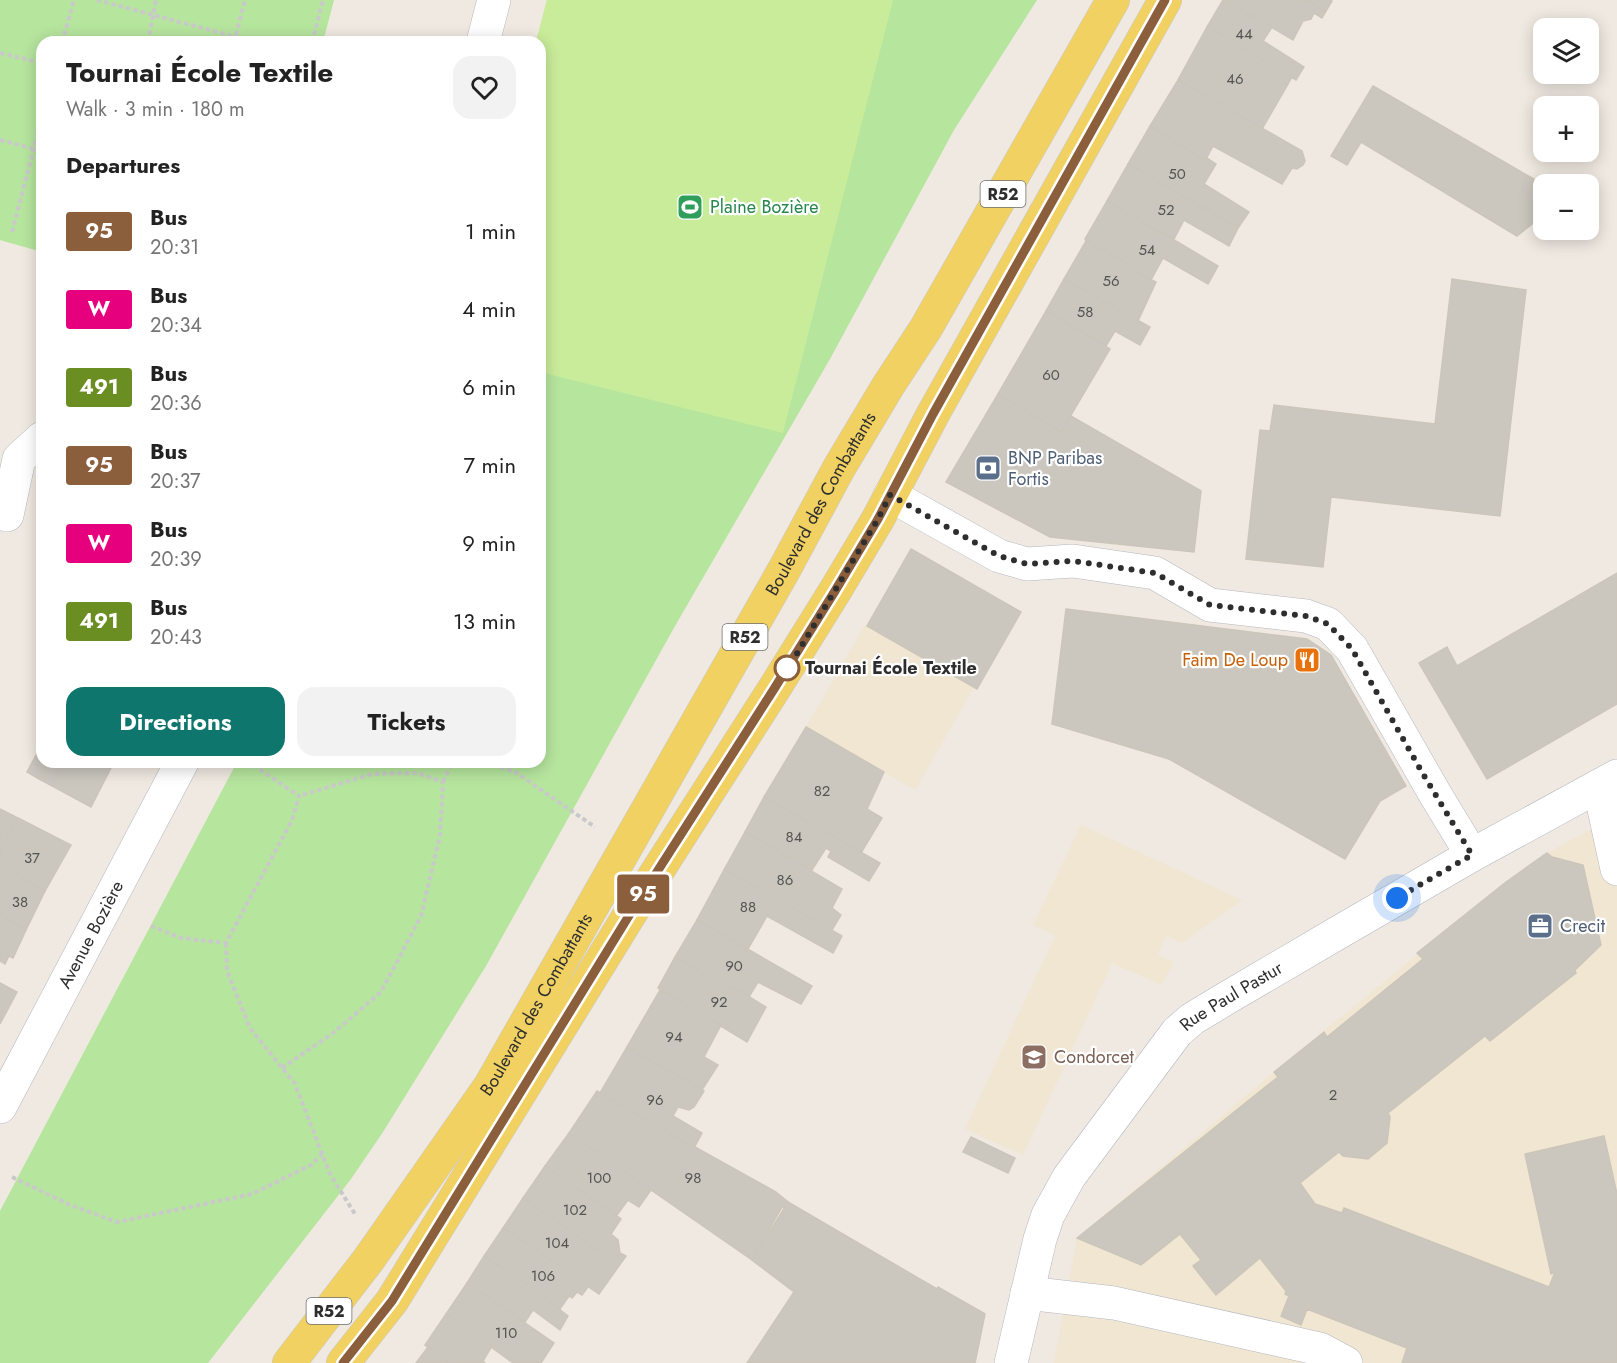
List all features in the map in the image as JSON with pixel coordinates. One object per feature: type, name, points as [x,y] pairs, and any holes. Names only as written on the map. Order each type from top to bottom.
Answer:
[{"type":"main road","name":"Boulevard des Combattants","points":[[289,1363],[369,1259],[490,1086],[784,570],[839,468],[926,328],[1113,0]]},
{"type":"main road","name":"Boulevard des Combattants","points":[[343,1363],[392,1301],[624,924],[781,679],[878,519],[933,414],[1165,0]]},
{"type":"street","points":[[485,36],[495,0]]},
{"type":"street","points":[[7,515],[19,459],[36,443]]},
{"type":"street","points":[[890,495],[999,556],[1027,564],[1073,561],[1155,573],[1210,605],[1306,616],[1328,624],[1352,649],[1472,855]]},
{"type":"street","name":"Avenue Bozière","points":[[0,1107],[179,768]]},
{"type":"street","points":[[1608,781],[1617,869]]},
{"type":"street","name":"Rue Paul Pastur","points":[[1011,1363],[1040,1239],[1048,1215],[1069,1177],[1177,1032],[1192,1019],[1225,999],[1472,855],[1608,781]]},
{"type":"street","points":[[1028,1293],[1114,1303],[1320,1349],[1346,1363]]},
{"type":"path","points":[[64,36],[74,0]]},
{"type":"path","points":[[97,0],[224,36]]},
{"type":"path","points":[[149,36],[156,0]]},
{"type":"path","points":[[235,36],[245,0]]},
{"type":"path","points":[[314,36],[323,0]]},
{"type":"path","points":[[0,53],[36,62]]},
{"type":"path","points":[[0,140],[34,148]]},
{"type":"path","points":[[12,232],[36,140]]},
{"type":"path","points":[[258,768],[299,796]]},
{"type":"path","points":[[282,1068],[333,1033],[381,992],[421,916],[440,836],[443,782],[450,768]]},
{"type":"path","points":[[503,768],[515,772],[603,833]]},
{"type":"path","points":[[299,796],[372,774],[417,773],[443,782]]},
{"type":"path","points":[[299,796],[292,820],[226,943],[227,971],[250,1028],[295,1084],[330,1174],[355,1214]]},
{"type":"path","points":[[151,926],[181,938],[226,943]]},
{"type":"path","points":[[12,1177],[70,1206],[117,1222],[252,1194],[311,1165],[322,1154]]},
{"type":"shaded area","points":[[865,625],[974,687],[915,790],[806,727]]},
{"type":"shaded area","points":[[1617,815],[1617,1363],[1054,1363],[1077,1238],[1274,1072],[1506,882],[1547,853]]},
{"type":"shaded area","name":"Condorcet","points":[[1081,825],[1242,900],[1182,943],[1166,936],[1158,955],[1173,962],[1162,985],[1112,963],[1023,1155],[965,1129],[1055,936],[1033,925]]},
{"type":"green space","points":[[0,0],[334,0],[325,36],[36,36],[36,250],[0,240]]},
{"type":"green space","points":[[547,0],[1037,0],[954,130],[830,359],[675,626],[486,966],[383,1132],[351,1179],[208,1363],[0,1363],[0,1211],[234,768],[546,768],[546,36],[538,36]]},
{"type":"green space","name":"Plaine Bozière","points":[[547,0],[893,0],[783,433],[546,374],[546,36],[538,36]]},
{"type":"building","points":[[1223,0],[1272,27],[1263,41],[1304,67],[1296,80],[1207,27]]},
{"type":"building","points":[[1226,0],[1306,0],[1326,11],[1322,18],[1314,13],[1311,19],[1303,21],[1293,40]]},
{"type":"building","points":[[1306,0],[1331,0],[1332,1],[1326,11]]},
{"type":"building","points":[[1207,27],[1292,77],[1262,129],[1178,80]]},
{"type":"building","points":[[1178,80],[1302,151],[1305,161],[1303,165],[1297,169],[1292,168],[1282,184],[1213,146],[1205,161],[1150,126]]},
{"type":"building","points":[[1373,86],[1533,179],[1533,223],[1517,236],[1361,142],[1347,165],[1331,156]]},
{"type":"building","points":[[1150,126],[1205,161],[1207,158],[1216,164],[1204,184],[1249,212],[1238,228],[1128,164]]},
{"type":"building","points":[[1128,164],[1238,228],[1229,246],[1184,220],[1174,239],[1107,201]]},
{"type":"building","points":[[1107,201],[1218,266],[1208,284],[1163,258],[1151,280],[1136,272],[1138,269],[1086,241],[1085,239]]},
{"type":"building","points":[[1086,241],[1138,269],[1136,272],[1156,282],[1138,321],[1064,279]]},
{"type":"building","points":[[1064,279],[1150,327],[1140,345],[1115,331],[1106,346],[1046,311]]},
{"type":"building","points":[[1452,279],[1526,290],[1500,516],[1331,497],[1323,567],[1246,559],[1260,430],[1270,431],[1274,405],[1435,424]]},
{"type":"building","points":[[1046,311],[1110,349],[1061,432],[998,394]]},
{"type":"building","points":[[998,394],[1061,432],[1071,416],[1201,491],[1194,552],[1050,537],[946,482]]},
{"type":"building","points":[[911,549],[1021,612],[977,689],[867,626]]},
{"type":"building","points":[[1617,573],[1617,704],[1487,779],[1419,663],[1447,647],[1457,666]]},
{"type":"building","points":[[1066,609],[1307,639],[1331,655],[1406,786],[1380,801],[1345,859],[1169,759],[1052,724]]},
{"type":"building","points":[[806,727],[884,772],[867,809],[882,818],[861,853],[764,797]]},
{"type":"building","points":[[36,755],[36,768],[45,768],[39,779],[27,772]]},
{"type":"building","points":[[45,768],[111,768],[91,807],[39,779]]},
{"type":"building","points":[[764,797],[880,863],[869,881],[828,857],[831,851],[826,848],[812,870],[745,832]]},
{"type":"building","points":[[0,809],[18,818],[0,851]]},
{"type":"building","points":[[18,818],[71,845],[45,891],[0,865],[0,851]]},
{"type":"building","points":[[745,832],[842,889],[832,908],[841,915],[832,930],[724,870]]},
{"type":"building","points":[[1547,853],[1552,857],[1583,865],[1601,945],[1575,970],[1576,973],[1490,1041],[1485,1036],[1388,1113],[1390,1117],[1387,1143],[1368,1159],[1343,1156],[1339,1152],[1300,1183],[1315,1204],[1342,1213],[1344,1208],[1549,1287],[1555,1272],[1551,1274],[1525,1154],[1604,1136],[1617,1194],[1617,1363],[1402,1363],[1407,1348],[1307,1309],[1301,1325],[1281,1316],[1289,1296],[1285,1294],[1286,1291],[1260,1258],[1216,1295],[1193,1266],[1201,1260],[1180,1234],[1141,1265],[1077,1238],[1278,1077],[1274,1072],[1324,1032],[1327,1037],[1423,959],[1417,953],[1506,882]]},
{"type":"building","points":[[0,865],[45,891],[26,930],[0,914]]},
{"type":"building","points":[[724,870],[842,936],[833,953],[767,916],[748,949],[697,920]]},
{"type":"building","points":[[0,914],[26,930],[13,958],[9,956],[5,964],[0,961]]},
{"type":"building","points":[[697,920],[812,986],[801,1004],[758,982],[749,997],[675,957]]},
{"type":"building","points":[[675,957],[731,989],[732,986],[766,1007],[747,1042],[658,988]]},
{"type":"building","points":[[0,983],[17,992],[0,1024]]},
{"type":"building","points":[[660,990],[721,1025],[704,1057],[718,1065],[702,1090],[627,1047]]},
{"type":"building","points":[[627,1047],[704,1091],[694,1107],[689,1110],[678,1107],[673,1116],[702,1133],[694,1148],[600,1093]]},
{"type":"building","points":[[597,1091],[694,1148],[776,1192],[788,1202],[785,1208],[782,1207],[752,1260],[569,1133]]},
{"type":"building","points":[[569,1133],[651,1190],[639,1207],[628,1200],[617,1215],[545,1166]]},
{"type":"building","points":[[971,1137],[1015,1158],[1008,1173],[963,1152]]},
{"type":"building","points":[[545,1166],[621,1219],[611,1234],[618,1240],[620,1253],[612,1263],[602,1253],[523,1198]]},
{"type":"building","points":[[523,1198],[602,1253],[612,1263],[620,1253],[626,1256],[599,1294],[503,1228]]},
{"type":"building","points":[[788,1202],[937,1289],[938,1287],[985,1314],[975,1363],[747,1363],[794,1292],[752,1260]]},
{"type":"building","points":[[503,1228],[588,1287],[582,1295],[577,1292],[572,1298],[569,1296],[560,1309],[484,1256]]},
{"type":"building","points":[[484,1256],[568,1316],[560,1330],[533,1310],[525,1322],[467,1283]]},
{"type":"building","points":[[467,1283],[554,1343],[541,1363],[513,1363],[446,1314]]},
{"type":"building","points":[[446,1314],[492,1346],[483,1361],[485,1363],[450,1363],[425,1345]]},
{"type":"building","points":[[428,1347],[450,1363],[416,1363]]},
{"type":"bus line","name":"95","points":[[343,1363],[392,1301],[630,914],[835,591],[878,519],[933,414],[1165,0]]},
{"type":"place","name":"Plaine Bozière","points":[[690,207]]},
{"type":"place","name":"BNP Paribas Fortis","points":[[988,468]]},
{"type":"place","name":"Faim De Loup","points":[[1307,660]]},
{"type":"place","name":"Tournai École Textile","points":[[787,668]]},
{"type":"place","name":"Crecit","points":[[1540,926]]},
{"type":"place","name":"Condorcet","points":[[1034,1057]]},
{"type":"route","points":[[787,668],[787,670],[878,519],[890,495],[999,556],[1027,564],[1073,561],[1155,573],[1210,605],[1306,616],[1328,624],[1352,649],[1472,855],[1397,898]]}]
